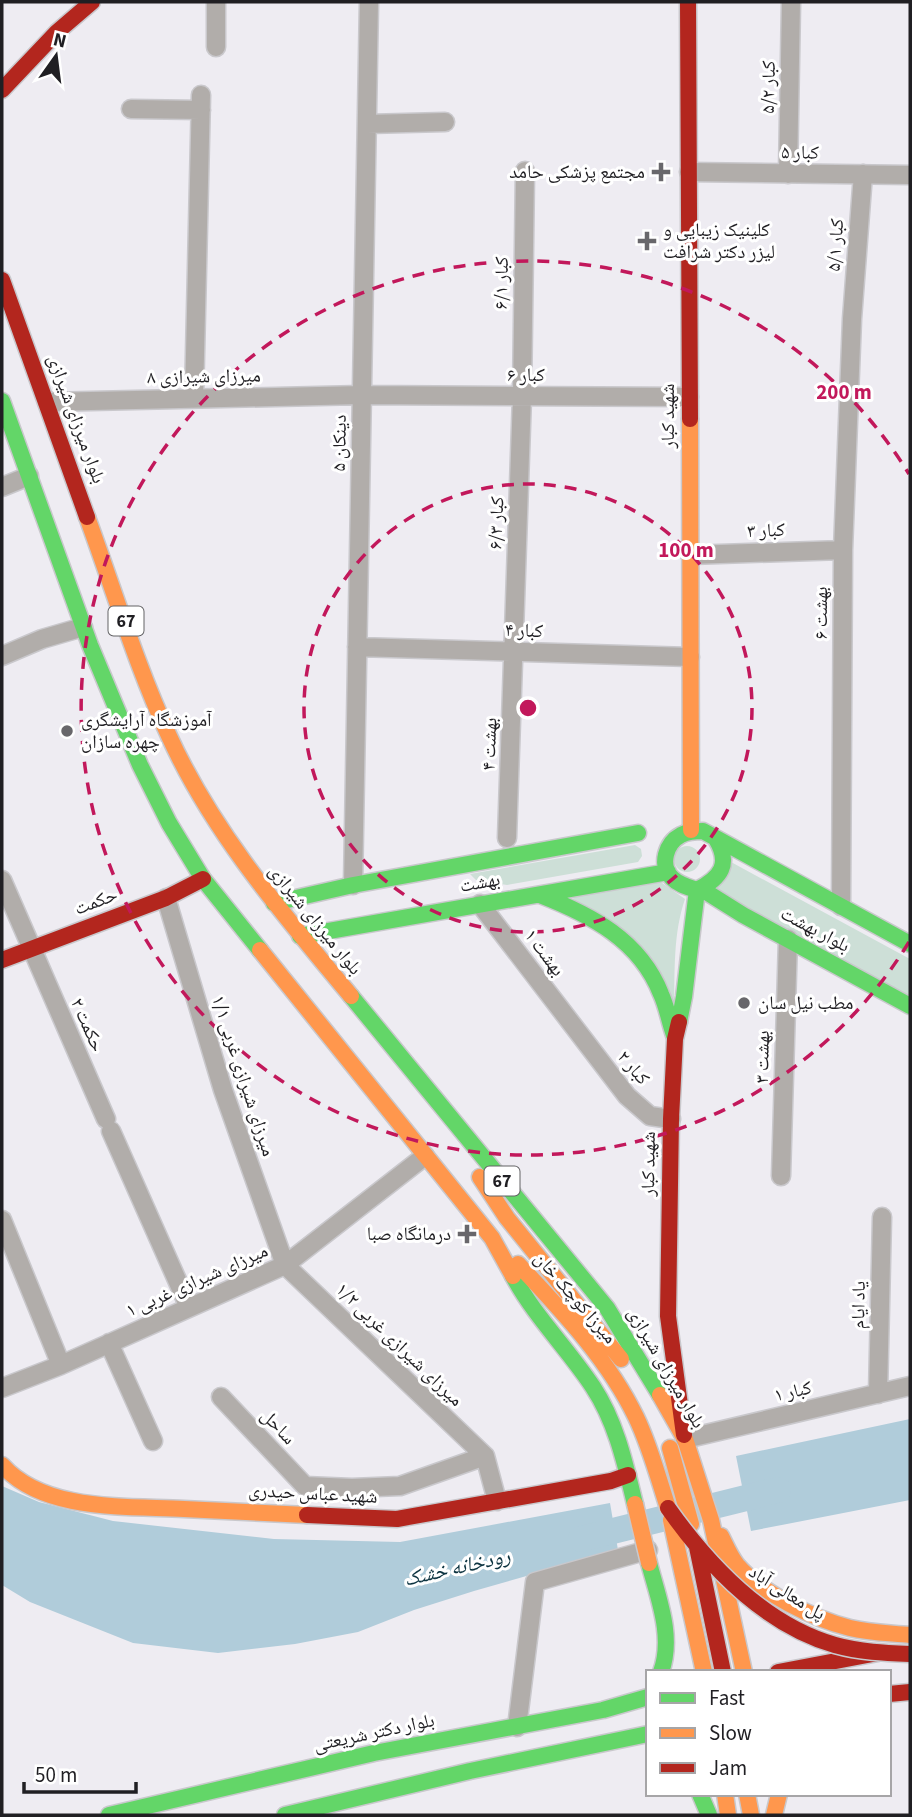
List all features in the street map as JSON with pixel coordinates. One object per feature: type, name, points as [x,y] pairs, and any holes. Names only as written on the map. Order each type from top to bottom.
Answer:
[{"type":"main road","points":[[2,90],[57,32],[92,2]]},
{"type":"main road","name":"شهید کبار","points":[[688,2],[691,830]]},
{"type":"main road","name":"بلوار میرزای شیرازی","points":[[2,280],[152,696],[169,737],[213,816],[259,884],[300,936],[607,1308],[684,1439],[715,1531]]},
{"type":"main road","name":"67","points":[[2,402],[83,627],[132,753],[178,840],[203,878],[492,1238],[520,1290],[593,1387],[617,1433],[628,1475]]},
{"type":"main road","points":[[691,830],[703,831],[716,839],[723,851],[722,870],[717,879],[699,889],[681,886],[668,872],[666,853],[669,844],[675,836],[691,830]]},
{"type":"main road","points":[[274,903],[353,885],[638,833]]},
{"type":"main road","name":"بلوار بهشت","points":[[716,839],[910,944]]},
{"type":"main road","name":"بهشت","points":[[300,936],[668,872]]},
{"type":"main road","name":"حکمت","points":[[2,960],[166,898],[203,878]]},
{"type":"main road","name":"شهید کبار","points":[[684,1439],[668,1316],[671,1119],[675,1039],[684,997],[699,889]]},
{"type":"main road","name":"بلوار بهشت","points":[[699,889],[910,1006]]},
{"type":"main road","points":[[538,894],[606,924],[624,940],[650,973],[660,992],[675,1039]]},
{"type":"main road","points":[[690,943],[706,922],[743,915]]},
{"type":"main road","points":[[393,1049],[507,1218],[616,1352],[639,1385],[669,1443],[691,1524],[723,1670]]},
{"type":"main road","name":"میرزا کوچک خان","points":[[492,1238],[569,1317],[595,1349],[632,1408],[668,1508]]},
{"type":"main road","name":"شهید عباس حیدری","points":[[2,1465],[26,1486],[57,1497],[98,1505],[397,1519],[611,1481],[628,1475]]},
{"type":"main road","points":[[628,1475],[665,1632],[666,1653],[662,1670]]},
{"type":"main road","points":[[668,1508],[704,1670]]},
{"type":"main road","name":"پل معالی آباد","points":[[668,1508],[684,1532],[725,1576],[758,1604],[782,1619],[826,1642],[859,1650],[910,1654]]},
{"type":"main road","points":[[715,1531],[744,1670]]},
{"type":"main road","points":[[715,1531],[738,1566],[795,1606],[822,1619],[851,1628],[910,1635]]},
{"type":"main road","points":[[665,1632],[685,1639],[702,1638],[718,1632],[733,1618]]},
{"type":"main road","points":[[802,1670],[837,1667],[910,1646]]},
{"type":"main road","points":[[891,1694],[909,1692]]},
{"type":"main road","points":[[891,1699],[909,1692]]},
{"type":"main road","name":"بلوار دکتر شریعتی","points":[[109,1815],[374,1753],[603,1710],[640,1699]]},
{"type":"main road","points":[[285,1815],[470,1770],[646,1734]]},
{"type":"main road","points":[[608,1744],[646,1748]]},
{"type":"main road","points":[[340,1801],[356,1774],[374,1753]]},
{"type":"main road","points":[[334,1762],[380,1792]]},
{"type":"main road","points":[[700,1796],[711,1815]]},
{"type":"main road","points":[[709,1796],[711,1815]]},
{"type":"main road","points":[[725,1796],[728,1815]]},
{"type":"main road","points":[[747,1796],[751,1815]]},
{"type":"main road","points":[[755,1796],[758,1815]]},
{"type":"main road","points":[[764,1796],[766,1815]]},
{"type":"main road","points":[[774,1815],[779,1796]]},
{"type":"street","points":[[216,2],[216,47]]},
{"type":"street","name":"۵ دینکان","points":[[353,885],[369,2]]},
{"type":"street","name":"۵/۲ کبار","points":[[788,174],[791,2]]},
{"type":"street","points":[[131,109],[201,102],[194,398]]},
{"type":"street","points":[[367,124],[445,122]]},
{"type":"street","name":"۶/۱ کبار","points":[[522,396],[525,171]]},
{"type":"street","name":"۵ کبار","points":[[689,173],[910,175]]},
{"type":"street","name":"۵/۱ کبار","points":[[852,319],[863,174]]},
{"type":"street","name":"۶ بهشت","points":[[841,906],[843,550],[852,319]]},
{"type":"street","name":"۸ میرزای شیرازی","points":[[47,402],[362,395]]},
{"type":"street","name":"۶ کبار","points":[[362,395],[689,397]]},
{"type":"street","name":"۶/۳ کبار","points":[[514,652],[522,396]]},
{"type":"street","points":[[2,487],[29,476]]},
{"type":"street","name":"۳ کبار","points":[[690,555],[843,550]]},
{"type":"street","points":[[2,656],[42,639],[83,627]]},
{"type":"street","name":"۴ کبار","points":[[357,648],[690,657]]},
{"type":"street","name":"۴ بهشت","points":[[507,838],[514,652]]},
{"type":"street","name":"۲ حکمت","points":[[2,880],[189,1307]]},
{"type":"street","name":"۱/۱ میرزای شیرازی غربی","points":[[166,898],[223,1090],[285,1265]]},
{"type":"street","name":"۱ بهشت","points":[[480,904],[574,1028]]},
{"type":"street","name":"۳ بهشت","points":[[781,1176],[788,939]]},
{"type":"street","name":"۲ کبار","points":[[574,1028],[627,1096],[650,1116],[671,1119]]},
{"type":"street","name":"۱ میرزای شیرازی غربی","points":[[2,1388],[61,1365],[285,1265],[425,1156]]},
{"type":"street","name":"یاد ایام","points":[[878,1394],[882,1217]]},
{"type":"street","points":[[2,1220],[61,1365]]},
{"type":"street","name":"۱/۲ میرزای شیرازی غربی","points":[[285,1265],[485,1455]]},
{"type":"street","points":[[109,1343],[153,1441]]},
{"type":"street","name":"۱ کبار","points":[[684,1439],[910,1386]]},
{"type":"street","name":"ساحل","points":[[221,1397],[305,1486],[400,1486],[485,1455]]},
{"type":"street","points":[[485,1455],[497,1501]]},
{"type":"street","points":[[517,1727],[535,1582],[648,1556]]},
{"type":"shaded area","points":[[635,845],[641,849],[642,856],[638,862],[507,885],[476,880],[470,874]]},
{"type":"shaded area","points":[[687,846],[696,850],[700,859],[696,868],[687,872],[678,868],[674,859],[678,850]]},
{"type":"shaded area","points":[[731,862],[910,959],[910,998],[715,891]]},
{"type":"shaded area","points":[[655,878],[685,899],[677,939],[674,1007],[570,895]]},
{"type":"water","points":[[910,1419],[910,1500],[751,1531],[736,1456]]},
{"type":"water","points":[[2,1486],[39,1502],[113,1521],[274,1539],[400,1542],[610,1503],[618,1550],[474,1591],[358,1632],[295,1644],[218,1653],[133,1643],[30,1602],[2,1585]]},
{"type":"waterway","name":"رودخانه خشک","points":[[581,1539],[778,1490]]},
{"type":"traffic: fast","points":[[2,401],[90,645],[140,765],[169,823],[203,879],[260,950]]},
{"type":"traffic: fast","points":[[716,839],[723,863],[718,875],[712,880],[697,890],[681,884],[668,873],[665,861],[671,843],[684,834],[703,831],[910,944]]},
{"type":"traffic: fast","points":[[274,903],[353,885],[638,833]]},
{"type":"traffic: fast","points":[[300,936],[668,872]]},
{"type":"traffic: fast","points":[[700,888],[743,915],[910,1006]]},
{"type":"traffic: fast","points":[[679,1022],[697,890]]},
{"type":"traffic: fast","points":[[540,895],[595,921],[627,944],[652,975],[674,1035]]},
{"type":"traffic: fast","points":[[351,996],[607,1308],[660,1395]]},
{"type":"traffic: fast","points":[[513,1276],[531,1305],[601,1400],[619,1443],[635,1504]]},
{"type":"traffic: fast","points":[[649,1563],[665,1631],[665,1658],[662,1670]]},
{"type":"traffic: fast","points":[[109,1815],[374,1753],[603,1710],[646,1698]]},
{"type":"traffic: fast","points":[[285,1815],[470,1771],[646,1734]]},
{"type":"traffic: fast","points":[[701,1796],[709,1815]]},
{"type":"traffic: slow","points":[[690,419],[691,830]]},
{"type":"traffic: slow","points":[[87,517],[146,682],[187,772],[228,840],[251,872],[351,996]]},
{"type":"traffic: slow","points":[[260,950],[492,1238],[513,1276]]},
{"type":"traffic: slow","points":[[480,1177],[507,1218],[621,1359]]},
{"type":"traffic: slow","points":[[518,1264],[583,1336],[625,1396],[646,1439],[668,1508]]},
{"type":"traffic: slow","points":[[660,1395],[685,1439],[711,1520],[744,1670]]},
{"type":"traffic: slow","points":[[670,1448],[691,1524]]},
{"type":"traffic: slow","points":[[2,1465],[20,1480],[40,1491],[87,1504],[307,1515]]},
{"type":"traffic: slow","points":[[635,1504],[649,1563]]},
{"type":"traffic: slow","points":[[671,1520],[704,1670]]},
{"type":"traffic: slow","points":[[721,1536],[735,1562],[747,1575],[789,1604],[850,1628],[910,1635]]},
{"type":"traffic: slow","points":[[725,1796],[728,1815]]},
{"type":"traffic: slow","points":[[747,1796],[751,1815]]},
{"type":"traffic: slow","points":[[774,1815],[779,1796]]},
{"type":"traffic: jam","points":[[2,90],[57,32],[92,2]]},
{"type":"traffic: jam","points":[[688,2],[690,419]]},
{"type":"traffic: jam","points":[[2,280],[87,517]]},
{"type":"traffic: jam","points":[[2,960],[166,898],[203,879]]},
{"type":"traffic: jam","points":[[679,1022],[675,1039],[671,1119],[668,1316],[684,1435]]},
{"type":"traffic: jam","points":[[307,1515],[397,1519],[611,1481],[628,1475]]},
{"type":"traffic: jam","points":[[668,1508],[720,1572],[762,1608],[785,1623],[809,1636],[835,1645],[872,1652],[910,1654]]},
{"type":"traffic: jam","points":[[697,1547],[723,1670]]},
{"type":"traffic: jam","points":[[789,1670],[878,1653]]},
{"type":"traffic: jam","points":[[891,1694],[910,1692]]},
{"type":"place","name":"مجتمع پزشکی حامد","points":[[661,172]]},
{"type":"place","name":"کلینیک زیبایی و لیزر دکتر شرافت","points":[[647,241]]},
{"type":"place","name":"آموزشگاه آرایشگری چهره سازان","points":[[67,731]]},
{"type":"place","name":"مطب نیل سان","points":[[744,1003]]},
{"type":"place","name":"درمانگاه صبا","points":[[467,1234]]}]
